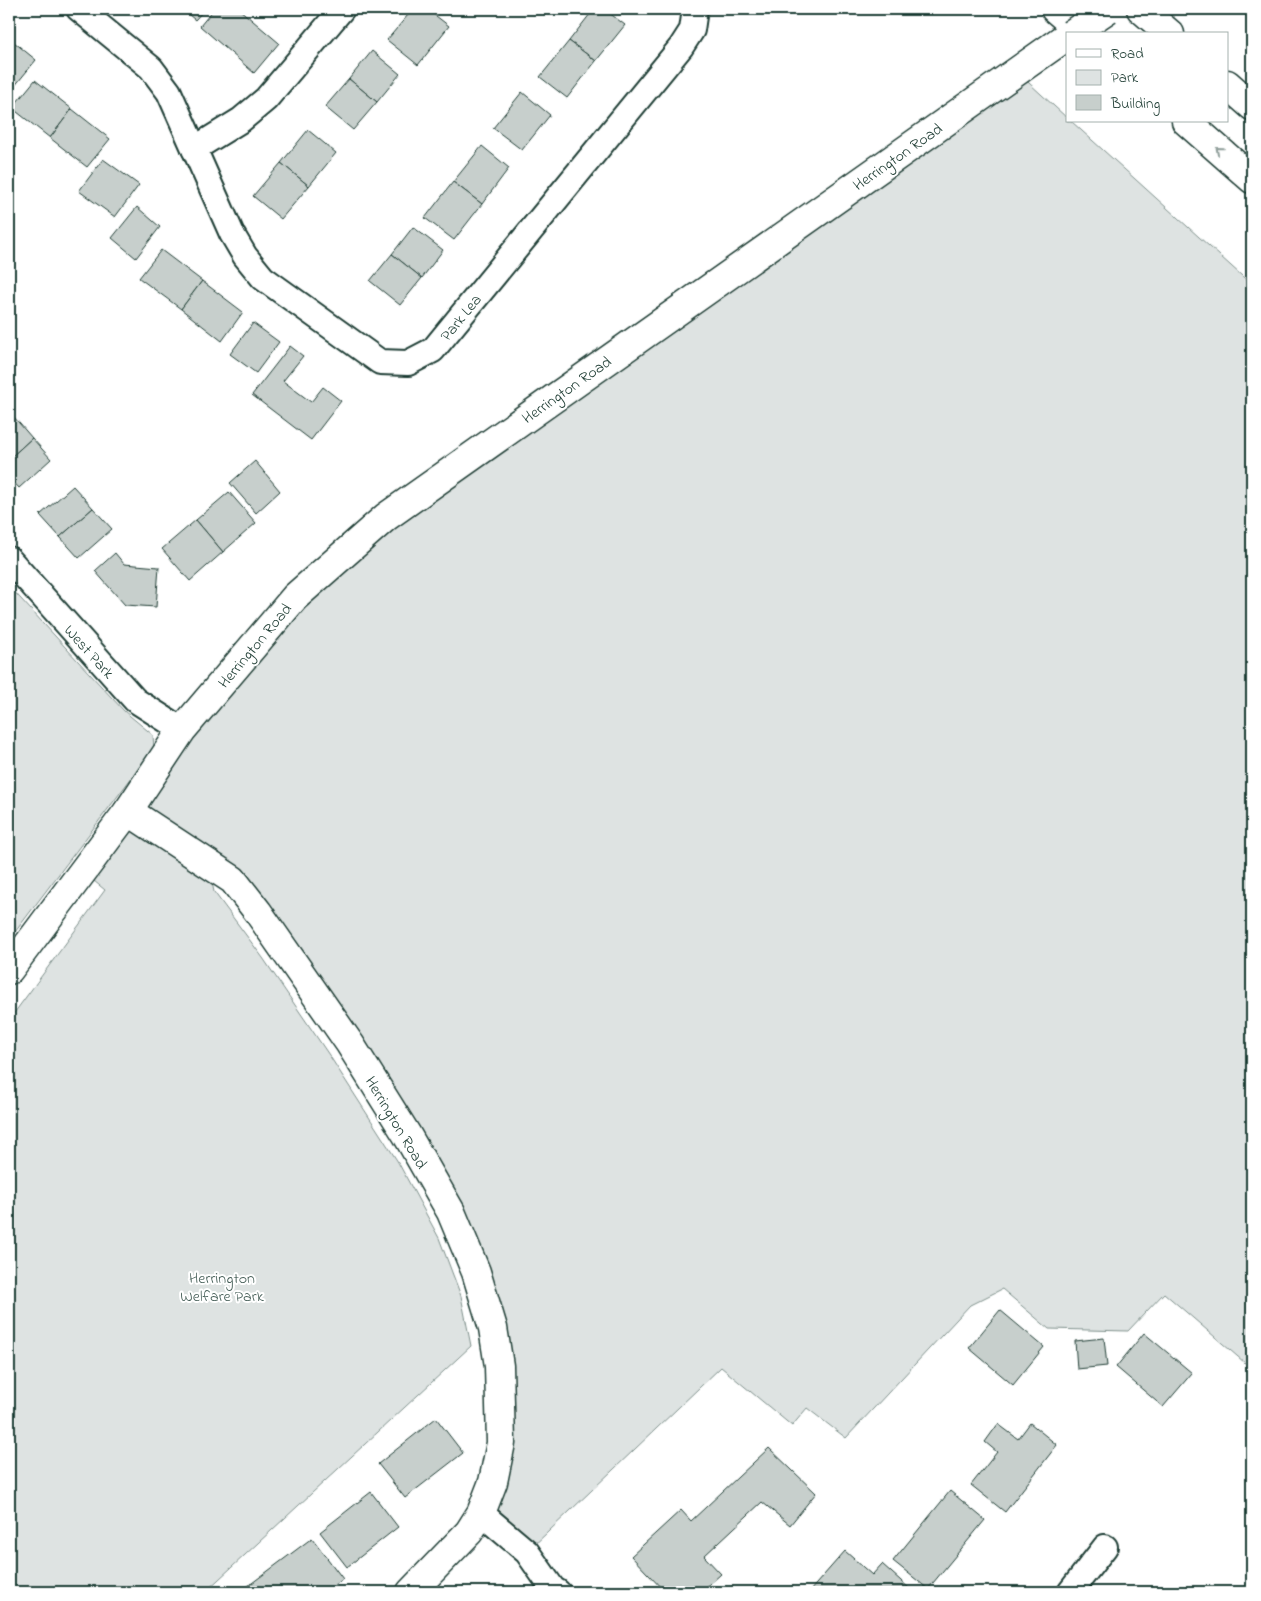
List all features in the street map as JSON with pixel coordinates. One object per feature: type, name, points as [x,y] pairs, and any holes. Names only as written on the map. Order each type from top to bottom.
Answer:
[{"type":"main road","points":[[1055,9],[1082,32]]},
{"type":"main road","points":[[1074,32],[1108,9]]},
{"type":"main road","points":[[1141,9],[1168,32]]},
{"type":"main road","name":"Herrington Road","points":[[9,970],[128,811],[182,730],[295,598],[386,517],[1066,37]]},
{"type":"main road","points":[[1228,85],[1252,106]]},
{"type":"main road","points":[[1187,122],[1252,179]]},
{"type":"main road","name":"Herrington Road","points":[[128,811],[233,880],[258,912],[350,1044],[407,1135],[451,1212],[476,1272],[493,1328],[498,1366],[501,1443],[493,1482],[481,1513],[452,1551],[411,1592]]},
{"type":"street","name":"Park Lea","points":[[79,9],[151,68],[169,92],[232,234],[245,256],[263,278],[380,362],[408,363],[433,350],[675,54],[692,30],[695,9]]},
{"type":"street","points":[[194,149],[241,120],[266,99],[342,9]]},
{"type":"street","name":"West Park","points":[[9,559],[135,700],[182,730]]},
{"type":"street","points":[[481,1513],[527,1552],[553,1589],[558,1592]]},
{"type":"street","points":[[1070,1592],[1105,1547]]},
{"type":"green space","name":"Herrington Welfare Park","points":[[1016,71],[1066,117],[1066,122],[1072,122],[1252,285],[1252,1369],[1164,1293],[1128,1331],[1049,1329],[1002,1289],[970,1305],[846,1438],[807,1408],[792,1426],[721,1367],[527,1552],[481,1513],[500,1401],[451,1212],[208,862],[214,892],[263,958],[331,1058],[398,1162],[439,1238],[461,1296],[471,1346],[205,1592],[9,1592],[9,1020],[105,890],[83,872],[295,597]]},
{"type":"green space","points":[[9,586],[124,711],[153,735],[154,748],[9,940]]},
{"type":"building","points":[[182,9],[205,9],[195,20]]},
{"type":"building","points":[[214,9],[239,9],[279,43],[254,73],[200,26]]},
{"type":"building","points":[[413,9],[427,9],[449,26],[418,65],[387,40]]},
{"type":"building","points":[[594,9],[604,9],[625,25],[596,61],[569,41]]},
{"type":"building","points":[[9,38],[36,60],[9,93]]},
{"type":"building","points":[[569,41],[596,61],[567,98],[540,77]]},
{"type":"building","points":[[372,51],[400,74],[377,102],[349,79]]},
{"type":"building","points":[[349,79],[377,102],[353,130],[325,107]]},
{"type":"building","points":[[35,80],[72,109],[50,138],[12,108]]},
{"type":"building","points":[[522,92],[550,115],[522,150],[493,128]]},
{"type":"building","points":[[72,109],[110,139],[87,167],[50,138]]},
{"type":"building","points":[[308,130],[336,153],[309,186],[281,163]]},
{"type":"building","points":[[482,146],[509,168],[482,204],[453,182]]},
{"type":"building","points":[[103,159],[139,185],[115,217],[79,191]]},
{"type":"building","points":[[281,163],[309,186],[281,219],[253,196]]},
{"type":"building","points":[[453,182],[482,204],[454,240],[425,218]]},
{"type":"building","points":[[137,207],[160,227],[136,258],[112,238]]},
{"type":"building","points":[[413,227],[443,250],[422,278],[392,254]]},
{"type":"building","points":[[161,250],[202,281],[181,309],[139,278]]},
{"type":"building","points":[[392,254],[422,278],[400,305],[370,281]]},
{"type":"building","points":[[202,281],[243,312],[222,341],[181,309]]},
{"type":"building","points":[[253,323],[279,342],[256,373],[230,354]]},
{"type":"building","points":[[290,346],[303,356],[283,381],[311,402],[323,387],[341,401],[311,440],[252,395]]},
{"type":"building","points":[[13,416],[32,438],[9,459],[9,420]]},
{"type":"building","points":[[32,438],[51,459],[19,488],[9,477],[9,459]]},
{"type":"building","points":[[255,461],[280,491],[256,513],[230,483]]},
{"type":"building","points":[[73,486],[93,508],[60,537],[40,515]]},
{"type":"building","points":[[229,492],[256,523],[223,552],[196,520]]},
{"type":"building","points":[[93,508],[112,529],[79,558],[60,537]]},
{"type":"building","points":[[196,520],[223,552],[190,581],[162,549]]},
{"type":"building","points":[[115,553],[124,564],[159,567],[156,607],[125,605],[95,571]]},
{"type":"building","points":[[1000,1310],[1044,1347],[1013,1385],[969,1348]]},
{"type":"building","points":[[1144,1333],[1192,1373],[1163,1407],[1116,1367]]},
{"type":"building","points":[[1104,1338],[1107,1366],[1077,1369],[1075,1341]]},
{"type":"building","points":[[436,1418],[463,1453],[405,1498],[378,1464]]},
{"type":"building","points":[[1030,1423],[1057,1445],[1005,1512],[971,1485],[997,1452],[985,1442],[998,1424],[1018,1439]]},
{"type":"building","points":[[769,1448],[816,1493],[790,1525],[762,1502],[704,1556],[721,1574],[701,1592],[665,1592],[631,1556],[681,1510],[691,1521]]},
{"type":"building","points":[[950,1491],[985,1520],[928,1589],[893,1561]]},
{"type":"building","points":[[371,1492],[398,1527],[347,1567],[320,1532]]},
{"type":"building","points":[[312,1538],[343,1579],[326,1592],[240,1592]]},
{"type":"building","points":[[845,1551],[872,1575],[882,1564],[910,1589],[907,1592],[809,1592]]}]
